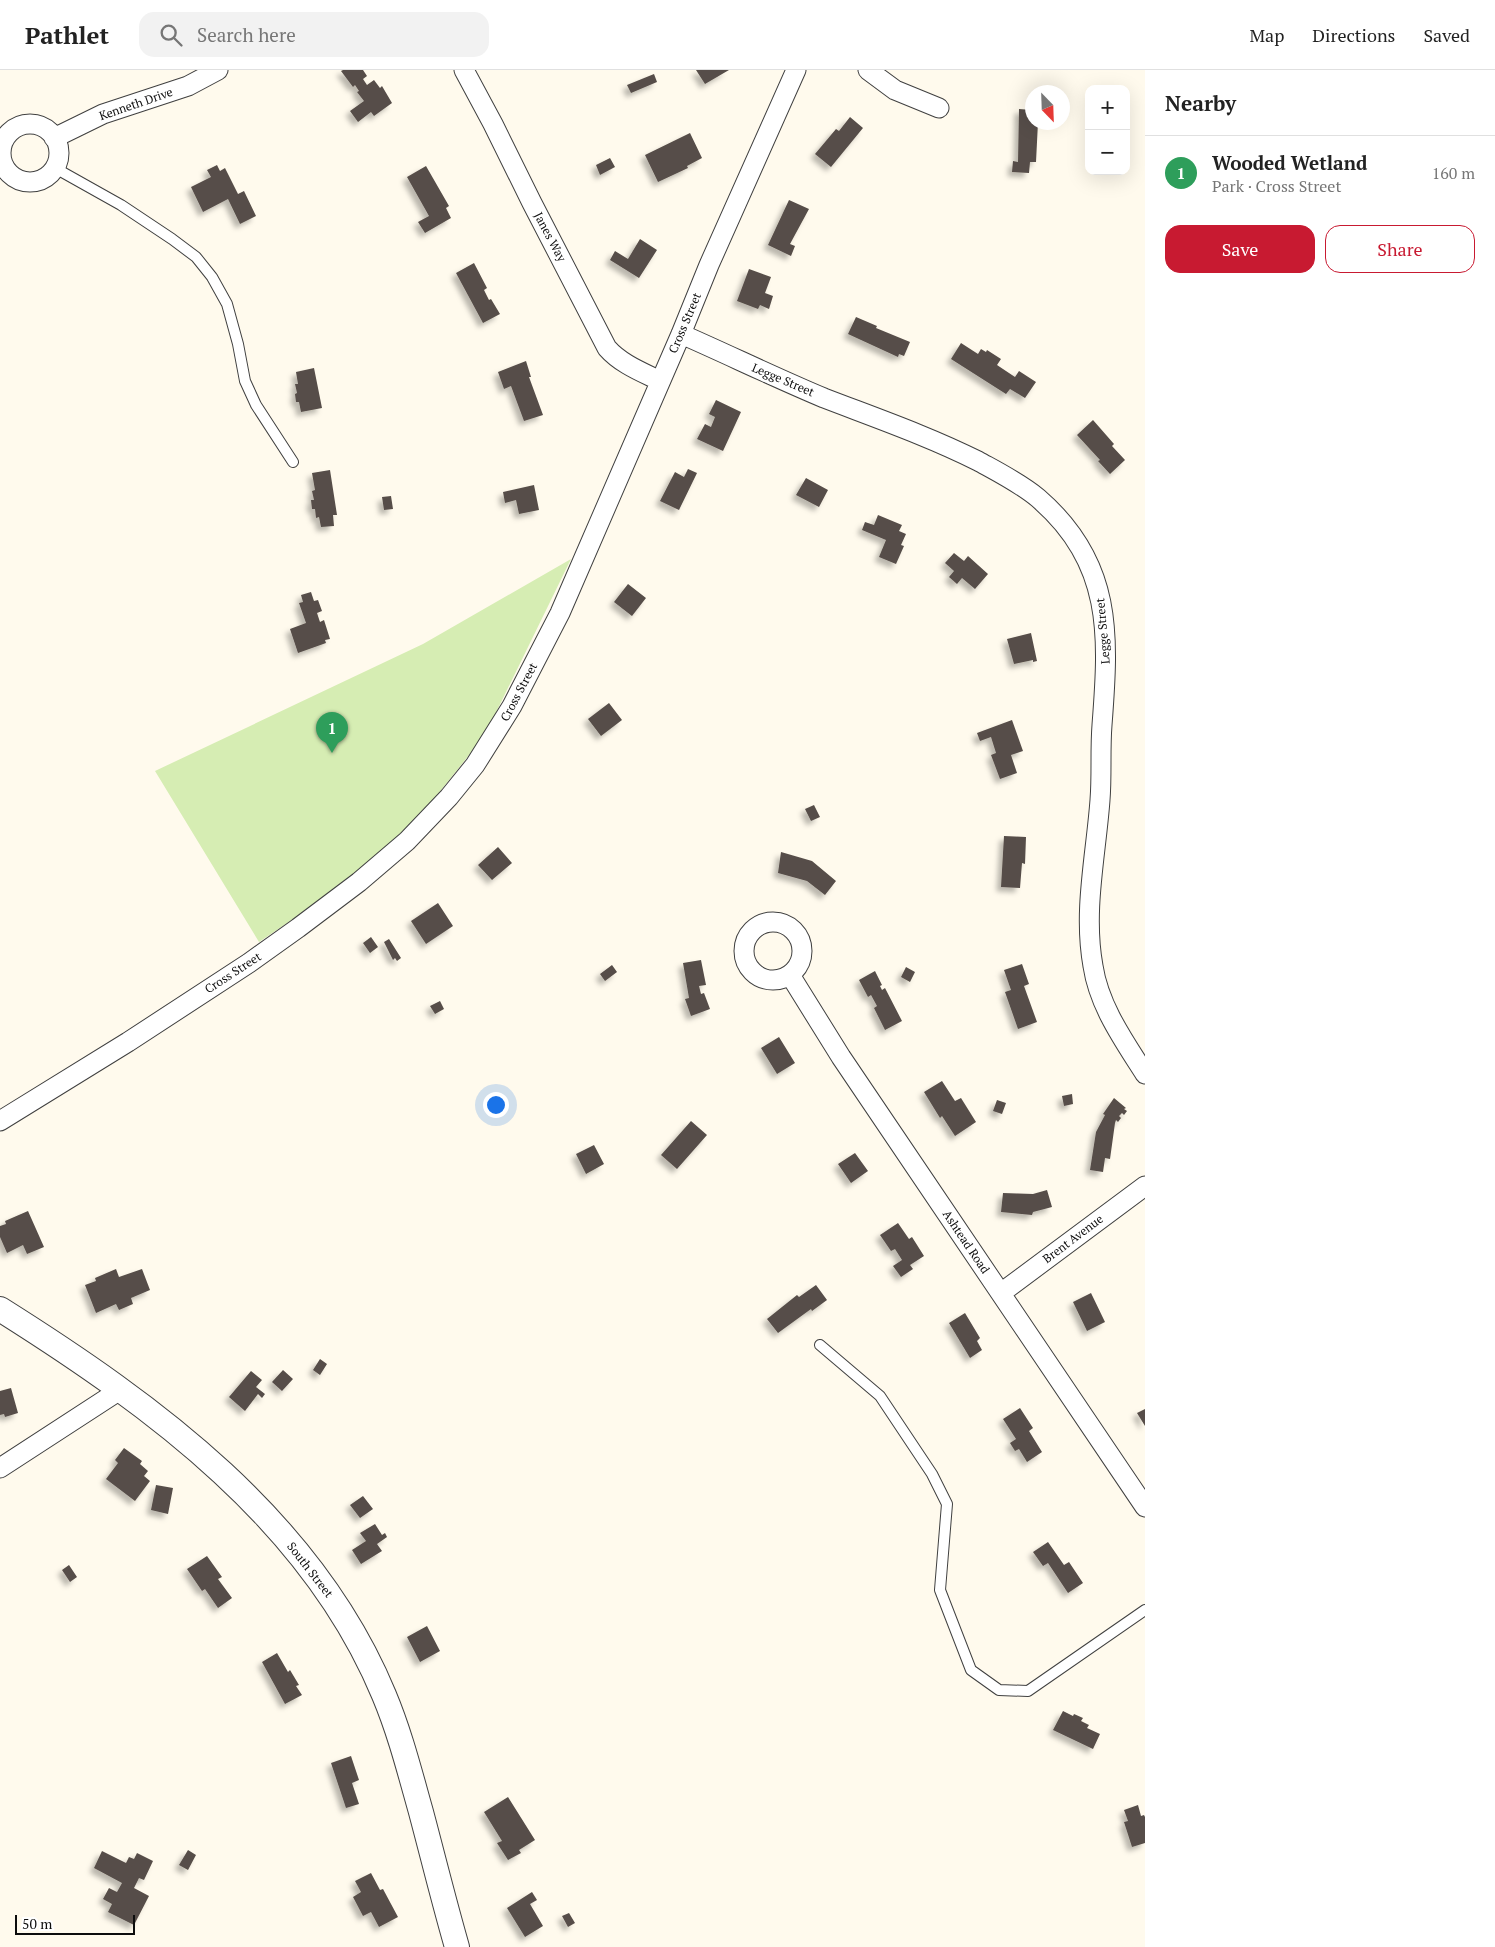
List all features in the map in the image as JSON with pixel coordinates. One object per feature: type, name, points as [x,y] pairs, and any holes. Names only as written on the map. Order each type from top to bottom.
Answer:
[{"type":"street","name":"Kenneth Drive","points":[[54,138],[103,114],[188,86],[218,70]]},
{"type":"street","name":"Janes Way","points":[[464,70],[608,348],[622,362],[660,381]]},
{"type":"street","name":"Cross Street","points":[[0,1121],[128,1042],[274,946],[377,867],[421,828],[475,765],[498,730],[550,634],[681,334],[709,265],[796,70]]},
{"type":"street","points":[[868,70],[895,90],[939,108]]},
{"type":"street","points":[[36,125],[43,128],[54,138],[59,153],[55,168],[50,174],[38,181],[23,181],[16,179],[5,168],[1,154],[4,140],[15,129],[22,126],[36,125]]},
{"type":"street","name":"Legge Street","points":[[681,334],[776,378],[921,435],[987,466],[1022,486],[1037,498],[1056,516],[1084,553],[1100,594],[1105,624],[1107,656],[1100,798],[1089,919],[1091,953],[1097,984],[1102,997],[1124,1041],[1145,1074]]},
{"type":"street","name":"Ashtead Road","points":[[790,975],[841,1057],[1145,1507]]},
{"type":"street","name":"Brent Avenue","points":[[1001,1293],[1145,1186]]},
{"type":"street","name":"South Street","points":[[0,1309],[62,1348],[180,1434],[247,1496],[306,1563],[334,1602],[352,1630],[375,1674],[401,1741],[457,1947]]},
{"type":"street","points":[[0,1468],[120,1390]]},
{"type":"lane","points":[[55,168],[121,205],[172,239],[196,258],[212,277],[226,304],[238,344],[245,381],[256,405],[293,462]]},
{"type":"lane","points":[[820,1345],[880,1396],[932,1474],[947,1504],[940,1590],[971,1670],[999,1690],[1028,1691],[1145,1610]]},
{"type":"green space","points":[[571,559],[485,735],[410,829],[333,892],[259,942],[155,771],[423,644]]},
{"type":"building","points":[[363,70],[367,76],[363,79],[367,85],[374,80],[380,88],[382,86],[392,103],[374,116],[371,112],[358,122],[350,111],[364,101],[357,92],[359,91],[355,85],[353,87],[341,71]]},
{"type":"building","points":[[696,70],[729,70],[705,84]]},
{"type":"building","points":[[654,74],[657,82],[631,93],[627,85]]},
{"type":"building","points":[[1019,109],[1025,109],[1025,130],[1038,130],[1036,162],[1030,162],[1029,173],[1012,172],[1013,161],[1018,162]]},
{"type":"building","points":[[850,117],[863,128],[831,167],[815,154],[836,129],[839,131]]},
{"type":"building","points":[[690,133],[702,158],[687,166],[688,168],[658,182],[645,155]]},
{"type":"building","points":[[610,158],[615,167],[600,175],[596,165]]},
{"type":"building","points":[[217,165],[220,171],[225,168],[238,194],[244,191],[256,216],[240,224],[228,199],[203,212],[191,187],[211,177],[207,170]]},
{"type":"building","points":[[426,166],[449,206],[446,208],[451,218],[425,233],[418,222],[429,216],[407,177]]},
{"type":"building","points":[[789,200],[809,209],[790,244],[795,246],[791,256],[768,245]]},
{"type":"building","points":[[640,239],[657,250],[639,278],[610,260],[615,251],[628,259]]},
{"type":"building","points":[[474,263],[487,288],[484,290],[489,300],[491,299],[500,314],[483,323],[456,273]]},
{"type":"building","points":[[749,269],[771,277],[765,293],[773,296],[769,309],[760,305],[758,309],[737,301]]},
{"type":"building","points":[[856,317],[877,326],[876,328],[910,342],[904,356],[899,354],[898,357],[848,334]]},
{"type":"building","points":[[961,343],[978,354],[981,349],[986,352],[987,350],[1001,359],[997,365],[1015,377],[1019,371],[1036,382],[1025,398],[1010,389],[1006,394],[951,359]]},
{"type":"building","points":[[526,361],[531,377],[529,377],[543,415],[524,421],[511,386],[504,389],[498,372]]},
{"type":"building","points":[[314,368],[322,408],[301,412],[299,402],[296,402],[295,394],[297,393],[295,384],[298,384],[296,372]]},
{"type":"building","points":[[716,400],[741,412],[723,451],[697,439],[705,424],[711,427],[715,417],[709,414]]},
{"type":"building","points":[[1093,420],[1125,460],[1110,474],[1077,435]]},
{"type":"building","points":[[688,469],[697,473],[679,510],[660,501],[675,472],[684,477]]},
{"type":"building","points":[[330,470],[337,515],[333,515],[334,526],[321,527],[319,517],[316,518],[315,509],[312,509],[311,500],[314,500],[312,491],[315,490],[312,473]]},
{"type":"building","points":[[806,478],[828,490],[819,507],[796,495]]},
{"type":"building","points":[[534,485],[539,510],[519,514],[516,500],[505,503],[503,492]]},
{"type":"building","points":[[391,496],[393,509],[384,510],[382,497]]},
{"type":"building","points":[[878,515],[902,525],[899,531],[906,534],[901,545],[904,546],[896,564],[879,557],[886,540],[862,530],[865,522],[874,525]]},
{"type":"building","points":[[954,553],[964,561],[968,556],[988,574],[975,589],[962,578],[957,584],[949,577],[954,571],[945,563]]},
{"type":"building","points":[[628,584],[646,598],[632,616],[614,602]]},
{"type":"building","points":[[311,592],[314,601],[318,600],[322,611],[317,613],[320,622],[324,620],[330,639],[325,640],[326,643],[298,653],[290,629],[306,623],[299,603],[303,602],[301,595]]},
{"type":"building","points":[[1031,633],[1037,661],[1033,662],[1033,660],[1014,664],[1007,639]]},
{"type":"building","points":[[609,703],[622,720],[601,736],[588,719]]},
{"type":"building","points":[[1012,720],[1023,751],[1011,755],[1017,773],[1000,779],[991,755],[996,753],[991,737],[980,741],[977,733]]},
{"type":"building","points":[[814,805],[820,817],[811,821],[805,809]]},
{"type":"building","points":[[1004,836],[1026,837],[1025,864],[1022,863],[1020,888],[1001,887]]},
{"type":"building","points":[[498,847],[512,863],[492,880],[478,865]]},
{"type":"building","points":[[781,852],[812,861],[836,881],[825,895],[807,881],[778,873]]},
{"type":"building","points":[[438,903],[453,926],[426,944],[411,921]]},
{"type":"building","points":[[371,937],[378,947],[370,953],[363,943]]},
{"type":"building","points":[[389,939],[401,958],[397,961],[395,958],[393,960],[384,942]]},
{"type":"building","points":[[701,960],[706,985],[699,986],[701,994],[704,993],[710,1009],[691,1016],[685,999],[689,998],[683,963]]},
{"type":"building","points":[[1022,964],[1029,984],[1024,986],[1037,1022],[1018,1029],[1005,992],[1011,990],[1004,970]]},
{"type":"building","points":[[612,965],[617,972],[605,981],[600,974]]},
{"type":"building","points":[[906,967],[915,972],[910,982],[901,977]]},
{"type":"building","points":[[875,971],[882,985],[880,986],[882,990],[885,988],[902,1021],[885,1030],[874,1008],[877,1006],[871,995],[868,997],[859,980]]},
{"type":"building","points":[[440,1001],[444,1009],[435,1014],[430,1006]]},
{"type":"building","points":[[779,1037],[795,1063],[777,1074],[761,1048]]},
{"type":"building","points":[[942,1081],[955,1101],[961,1098],[976,1122],[955,1136],[942,1116],[940,1118],[924,1092]]},
{"type":"building","points":[[1072,1094],[1073,1104],[1064,1106],[1062,1096]]},
{"type":"building","points":[[1114,1098],[1127,1111],[1124,1115],[1122,1113],[1119,1116],[1121,1118],[1118,1122],[1116,1120],[1110,1159],[1105,1158],[1103,1172],[1090,1170],[1096,1132],[1105,1115],[1103,1114]]},
{"type":"building","points":[[997,1100],[1006,1103],[1002,1114],[993,1111]]},
{"type":"building","points":[[691,1121],[707,1135],[677,1169],[661,1155]]},
{"type":"building","points":[[594,1145],[604,1164],[586,1174],[576,1154]]},
{"type":"building","points":[[855,1153],[868,1171],[851,1183],[838,1164]]},
{"type":"building","points":[[1047,1190],[1052,1207],[1033,1212],[1032,1215],[1001,1212],[1003,1193],[1033,1194]]},
{"type":"building","points":[[28,1211],[44,1247],[27,1254],[23,1245],[7,1253],[0,1237],[0,1226],[6,1224],[5,1221]]},
{"type":"building","points":[[898,1223],[909,1239],[912,1237],[924,1256],[910,1265],[913,1269],[901,1277],[893,1266],[902,1260],[895,1249],[891,1251],[880,1235]]},
{"type":"building","points":[[116,1269],[119,1277],[142,1269],[150,1290],[131,1298],[133,1304],[119,1310],[116,1304],[96,1313],[85,1285],[96,1281],[95,1278]]},
{"type":"building","points":[[816,1285],[827,1300],[778,1333],[767,1319],[797,1295],[799,1297]]},
{"type":"building","points":[[1091,1293],[1105,1322],[1087,1331],[1073,1302]]},
{"type":"building","points":[[965,1313],[980,1338],[977,1341],[982,1350],[970,1358],[949,1323]]},
{"type":"building","points":[[320,1359],[327,1364],[320,1375],[313,1370]]},
{"type":"building","points":[[283,1370],[293,1379],[282,1391],[272,1382]]},
{"type":"building","points":[[251,1371],[262,1380],[256,1387],[265,1394],[262,1398],[258,1394],[245,1411],[229,1397]]},
{"type":"building","points":[[11,1388],[18,1413],[5,1417],[4,1414],[0,1415],[0,1391]]},
{"type":"building","points":[[1020,1408],[1033,1428],[1029,1431],[1042,1452],[1027,1462],[1019,1449],[1015,1451],[1010,1443],[1016,1439],[1003,1419]]},
{"type":"building","points":[[1145,1409],[1145,1426],[1137,1413]]},
{"type":"building","points":[[124,1448],[142,1461],[140,1464],[148,1471],[144,1476],[150,1481],[135,1501],[106,1479],[118,1463],[115,1460]]},
{"type":"building","points":[[156,1485],[173,1488],[168,1514],[151,1510]]},
{"type":"building","points":[[363,1496],[373,1509],[360,1518],[350,1505]]},
{"type":"building","points":[[375,1524],[382,1535],[385,1533],[387,1537],[377,1544],[382,1551],[361,1564],[352,1550],[366,1541],[360,1533]]},
{"type":"building","points":[[1048,1542],[1064,1565],[1069,1562],[1083,1583],[1068,1593],[1048,1563],[1043,1566],[1033,1552]]},
{"type":"building","points":[[207,1556],[222,1577],[218,1579],[232,1598],[218,1608],[205,1589],[202,1591],[187,1569]]},
{"type":"building","points":[[69,1565],[77,1577],[70,1582],[62,1570]]},
{"type":"building","points":[[427,1626],[440,1651],[420,1662],[407,1637]]},
{"type":"building","points":[[277,1653],[288,1672],[290,1670],[299,1685],[296,1686],[302,1695],[285,1704],[262,1662]]},
{"type":"building","points":[[1063,1711],[1083,1718],[1081,1721],[1089,1725],[1087,1728],[1100,1734],[1093,1749],[1053,1730]]},
{"type":"building","points":[[351,1756],[359,1780],[352,1783],[359,1804],[346,1808],[331,1763]]},
{"type":"building","points":[[508,1797],[535,1840],[519,1850],[521,1853],[508,1860],[497,1843],[502,1841],[484,1812]]},
{"type":"building","points":[[1138,1805],[1141,1816],[1144,1815],[1145,1817],[1145,1843],[1132,1847],[1124,1822],[1128,1821],[1124,1810]]},
{"type":"building","points":[[188,1850],[196,1855],[188,1870],[179,1865]]},
{"type":"building","points":[[102,1851],[126,1863],[129,1857],[134,1859],[137,1853],[153,1861],[144,1880],[139,1878],[134,1888],[149,1896],[134,1925],[108,1912],[112,1904],[103,1899],[109,1888],[117,1892],[122,1883],[94,1868]]},
{"type":"building","points":[[371,1873],[380,1890],[383,1889],[398,1917],[379,1927],[371,1912],[363,1916],[353,1897],[361,1892],[355,1881]]},
{"type":"building","points":[[532,1892],[537,1900],[530,1904],[543,1926],[525,1937],[507,1908]]},
{"type":"building","points":[[569,1913],[575,1923],[568,1927],[562,1916]]},
{"type":"place","name":"Wooded Wetland","points":[[332,753]]}]
